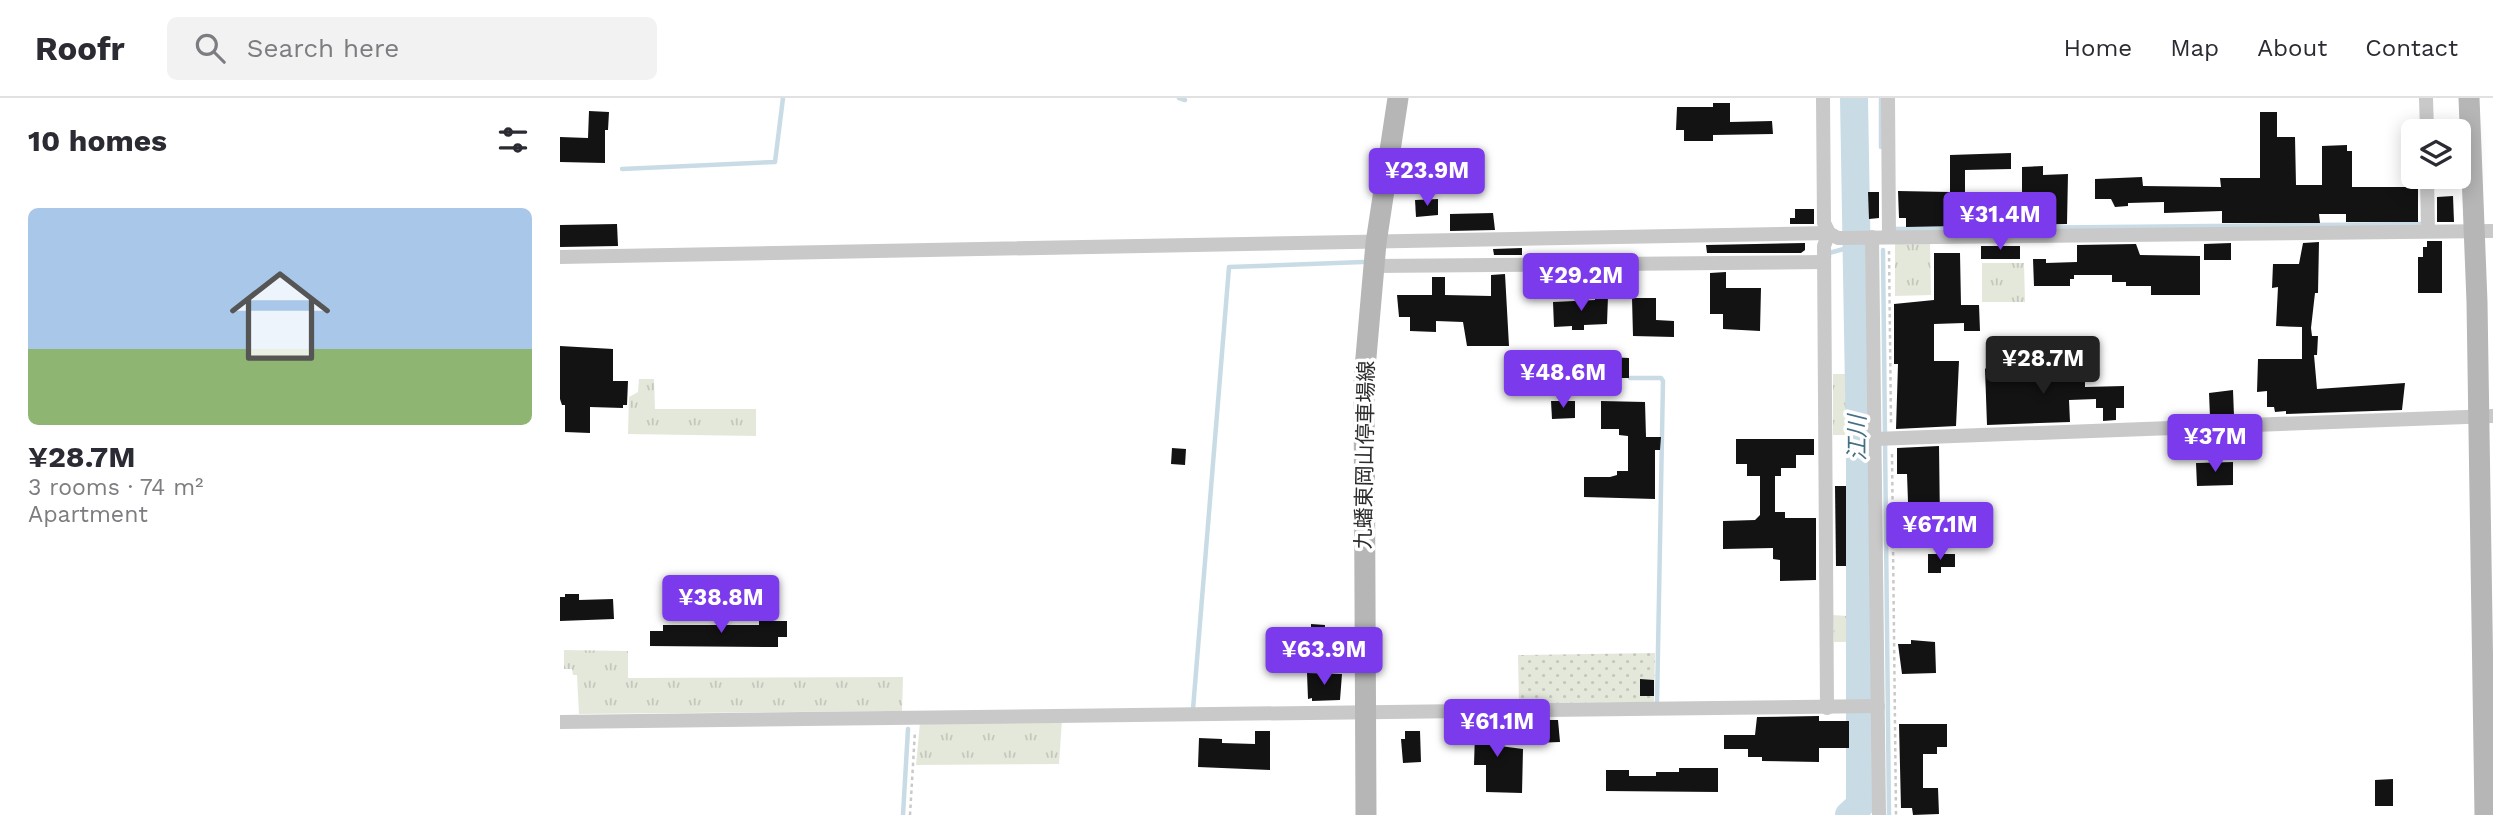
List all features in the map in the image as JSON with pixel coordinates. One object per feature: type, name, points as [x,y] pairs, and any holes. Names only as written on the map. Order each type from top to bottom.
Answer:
[{"type":"main road","name":"九蟠東岡山停車場線","points":[[1366,815],[1364,380],[1373,266],[1398,98]]},
{"type":"main road","points":[[2469,98],[2483,231],[2485,815]]},
{"type":"street","points":[[1823,98],[1824,223],[1834,235]]},
{"type":"street","points":[[1888,98],[1889,236]]},
{"type":"street","points":[[2426,98],[2427,119]]},
{"type":"street","points":[[2427,189],[2428,231]]},
{"type":"street","points":[[560,257],[1363,240],[1376,243],[1834,235],[1868,237],[2483,231]]},
{"type":"street","points":[[1826,704],[1824,257],[1834,235]]},
{"type":"street","points":[[1868,237],[1884,439],[1878,706],[1879,815]]},
{"type":"street","points":[[1373,266],[1824,257]]},
{"type":"street","points":[[1884,439],[2485,417]]},
{"type":"street","points":[[560,722],[1826,704],[1842,708],[1878,706]]},
{"type":"path","points":[[1889,236],[1884,439],[1896,815]]},
{"type":"path","points":[[910,815],[916,716]]},
{"type":"green space","points":[[1895,243],[1930,243],[1931,295],[1895,296]]},
{"type":"green space","points":[[1982,263],[2024,263],[2025,302],[1982,302]]},
{"type":"green space","points":[[1833,374],[1847,374],[1847,435],[1833,435]]},
{"type":"green space","points":[[639,379],[654,379],[655,409],[756,409],[756,436],[628,434],[629,397],[638,392]]},
{"type":"green space","points":[[1833,615],[1847,616],[1848,642],[1834,642]]},
{"type":"green space","points":[[564,650],[628,651],[628,678],[903,677],[902,711],[579,714],[577,675],[573,675],[572,669],[564,669]]},
{"type":"green space","points":[[1655,653],[1654,702],[1519,703],[1518,655]]},
{"type":"green space","points":[[1062,720],[1059,764],[916,765],[920,722]]},
{"type":"building","points":[[1713,103],[1730,103],[1730,122],[1772,121],[1773,134],[1713,135],[1713,141],[1684,141],[1684,130],[1676,130],[1677,107],[1713,107]]},
{"type":"building","points":[[589,111],[609,112],[608,130],[605,130],[605,163],[560,162],[560,137],[588,138]]},
{"type":"building","points":[[2260,112],[2277,112],[2277,137],[2295,137],[2296,185],[2322,185],[2322,146],[2347,145],[2347,151],[2352,151],[2352,187],[2418,189],[2418,222],[2346,222],[2346,214],[2319,214],[2320,223],[2222,223],[2222,211],[2164,213],[2164,202],[2128,203],[2128,206],[2115,207],[2111,199],[2095,199],[2095,179],[2142,177],[2143,186],[2221,187],[2220,178],[2260,178]]},
{"type":"building","points":[[2011,153],[2011,169],[1965,170],[1965,200],[1993,200],[1993,194],[2022,194],[2022,167],[2043,166],[2043,175],[2068,174],[2067,224],[1906,227],[1906,218],[1899,218],[1898,191],[1950,192],[1950,155]]},
{"type":"building","points":[[1868,192],[1879,192],[1879,218],[1869,219]]},
{"type":"building","points":[[2453,196],[2454,222],[2437,222],[2437,197]]},
{"type":"building","points":[[1438,199],[1438,215],[1416,217],[1415,200]]},
{"type":"building","points":[[1795,209],[1814,209],[1814,224],[1790,224],[1790,218],[1795,218]]},
{"type":"building","points":[[1493,213],[1495,230],[1450,231],[1450,214]]},
{"type":"building","points":[[617,224],[618,246],[560,247],[560,225]]},
{"type":"building","points":[[2427,241],[2442,241],[2442,293],[2418,293],[2418,257],[2423,257],[2423,247],[2427,247]]},
{"type":"building","points":[[2319,242],[2318,293],[2315,293],[2311,328],[2312,336],[2318,336],[2317,355],[2314,355],[2317,389],[2405,383],[2402,410],[2286,414],[2286,411],[2275,412],[2274,407],[2267,407],[2267,391],[2257,392],[2258,359],[2302,359],[2302,327],[2276,326],[2278,287],[2272,288],[2273,264],[2299,264],[2303,243]]},
{"type":"building","points":[[1805,243],[1805,250],[1801,253],[1707,253],[1706,245]]},
{"type":"building","points":[[2231,243],[2231,260],[2204,260],[2204,244]]},
{"type":"building","points":[[2136,244],[2140,255],[2200,256],[2200,295],[2151,295],[2151,286],[2126,286],[2126,282],[2112,282],[2112,275],[2074,275],[2074,279],[2070,279],[2070,286],[2034,286],[2033,259],[2046,259],[2046,263],[2077,262],[2077,245]]},
{"type":"building","points":[[1981,246],[2020,246],[2020,259],[1981,259]]},
{"type":"building","points":[[1522,248],[1522,255],[1494,255],[1493,249]]},
{"type":"building","points":[[1934,253],[1960,253],[1961,305],[1979,305],[1980,331],[1964,331],[1964,323],[1934,324],[1934,361],[1959,361],[1956,426],[1896,429],[1898,364],[1894,364],[1894,304],[1934,300]]},
{"type":"building","points":[[1726,272],[1726,288],[1761,288],[1760,331],[1723,329],[1723,314],[1710,314],[1710,273]]},
{"type":"building","points":[[1505,274],[1509,346],[1467,346],[1463,322],[1436,321],[1436,332],[1410,331],[1410,317],[1399,317],[1397,295],[1432,295],[1432,277],[1445,277],[1445,295],[1491,296],[1491,275]]},
{"type":"building","points":[[1595,296],[1608,296],[1607,324],[1584,325],[1584,330],[1572,330],[1572,326],[1554,327],[1553,302],[1595,300]]},
{"type":"building","points":[[1632,298],[1656,298],[1656,320],[1674,321],[1674,337],[1633,336]]},
{"type":"building","points":[[560,346],[613,349],[613,381],[628,381],[627,405],[623,405],[623,408],[590,407],[590,433],[565,432],[565,405],[562,405],[560,399]]},
{"type":"building","points":[[1608,357],[1629,358],[1629,378],[1608,378]]},
{"type":"building","points":[[1988,366],[2002,366],[2004,373],[2035,373],[2035,369],[2085,371],[2085,387],[2124,386],[2124,408],[2116,408],[2116,420],[2103,421],[2103,408],[2096,408],[2096,399],[2069,400],[2070,422],[1987,425],[1985,369]]},
{"type":"building","points":[[2233,390],[2234,416],[2210,417],[2209,393]]},
{"type":"building","points":[[1551,401],[1575,401],[1575,418],[1552,419]]},
{"type":"building","points":[[1601,401],[1645,402],[1646,437],[1661,437],[1660,450],[1655,450],[1655,499],[1584,497],[1584,477],[1610,477],[1617,475],[1617,471],[1628,471],[1628,436],[1619,435],[1619,429],[1601,429]]},
{"type":"building","points":[[1736,439],[1814,439],[1814,455],[1796,455],[1796,468],[1781,468],[1781,476],[1775,476],[1775,512],[1785,512],[1785,518],[1816,518],[1816,580],[1780,581],[1780,560],[1773,559],[1773,548],[1723,549],[1723,521],[1755,520],[1760,515],[1760,476],[1747,476],[1747,464],[1736,464]]},
{"type":"building","points":[[1939,446],[1940,523],[1917,523],[1917,520],[1898,517],[1898,503],[1908,502],[1907,474],[1897,474],[1897,448]]},
{"type":"building","points":[[1172,448],[1186,449],[1185,465],[1171,464]]},
{"type":"building","points":[[2233,462],[2233,485],[2197,486],[2196,463]]},
{"type":"building","points":[[1835,486],[1846,486],[1846,566],[1836,566]]},
{"type":"building","points":[[1928,554],[1955,554],[1955,567],[1941,567],[1941,573],[1928,573]]},
{"type":"building","points":[[565,594],[579,594],[579,600],[613,599],[614,619],[560,621],[560,597],[565,597]]},
{"type":"building","points":[[759,621],[787,621],[787,637],[778,637],[778,647],[650,646],[650,631],[663,631],[663,625],[759,625]]},
{"type":"building","points":[[1311,624],[1325,625],[1324,648],[1311,648]]},
{"type":"building","points":[[1911,640],[1935,642],[1936,673],[1902,674],[1898,644],[1911,644]]},
{"type":"building","points":[[1307,673],[1342,674],[1340,700],[1308,699]]},
{"type":"building","points":[[1640,679],[1654,680],[1654,696],[1640,696]]},
{"type":"building","points":[[1819,716],[1819,721],[1849,721],[1849,748],[1819,748],[1819,762],[1762,761],[1762,757],[1748,757],[1748,749],[1724,749],[1724,735],[1755,735],[1757,717]]},
{"type":"building","points":[[1532,720],[1558,720],[1560,742],[1532,743]]},
{"type":"building","points":[[1465,721],[1501,722],[1501,733],[1493,733],[1492,745],[1523,749],[1522,793],[1486,792],[1486,765],[1474,765],[1475,733],[1464,733]]},
{"type":"building","points":[[1899,724],[1947,724],[1947,747],[1937,747],[1937,754],[1923,754],[1923,788],[1938,788],[1939,814],[1913,815],[1912,808],[1901,808]]},
{"type":"building","points":[[1255,731],[1270,731],[1270,770],[1198,767],[1199,738],[1222,739],[1222,743],[1255,744]]},
{"type":"building","points":[[1405,731],[1420,731],[1421,762],[1403,763],[1401,739],[1405,739]]},
{"type":"building","points":[[1679,768],[1718,768],[1718,792],[1606,791],[1606,770],[1629,770],[1629,776],[1656,776],[1656,772],[1679,772]]},
{"type":"building","points":[[2393,779],[2393,806],[2375,806],[2375,780]]},
{"type":"waterway","points":[[622,169],[775,162],[783,98]]},
{"type":"waterway","points":[[1179,98],[1185,100]]},
{"type":"waterway","name":"江川","points":[[1849,815],[1860,805],[1860,448],[1854,98]]},
{"type":"waterway","points":[[1881,98],[1881,147]]},
{"type":"waterway","points":[[1893,229],[2424,224]]},
{"type":"waterway","points":[[1829,257],[1829,253],[1855,246]]},
{"type":"waterway","points":[[1883,250],[1889,815]]},
{"type":"waterway","points":[[1193,709],[1229,267],[1363,262]]},
{"type":"waterway","points":[[1630,378],[1661,378],[1663,381],[1657,704]]},
{"type":"waterway","points":[[903,815],[908,729]]}]
